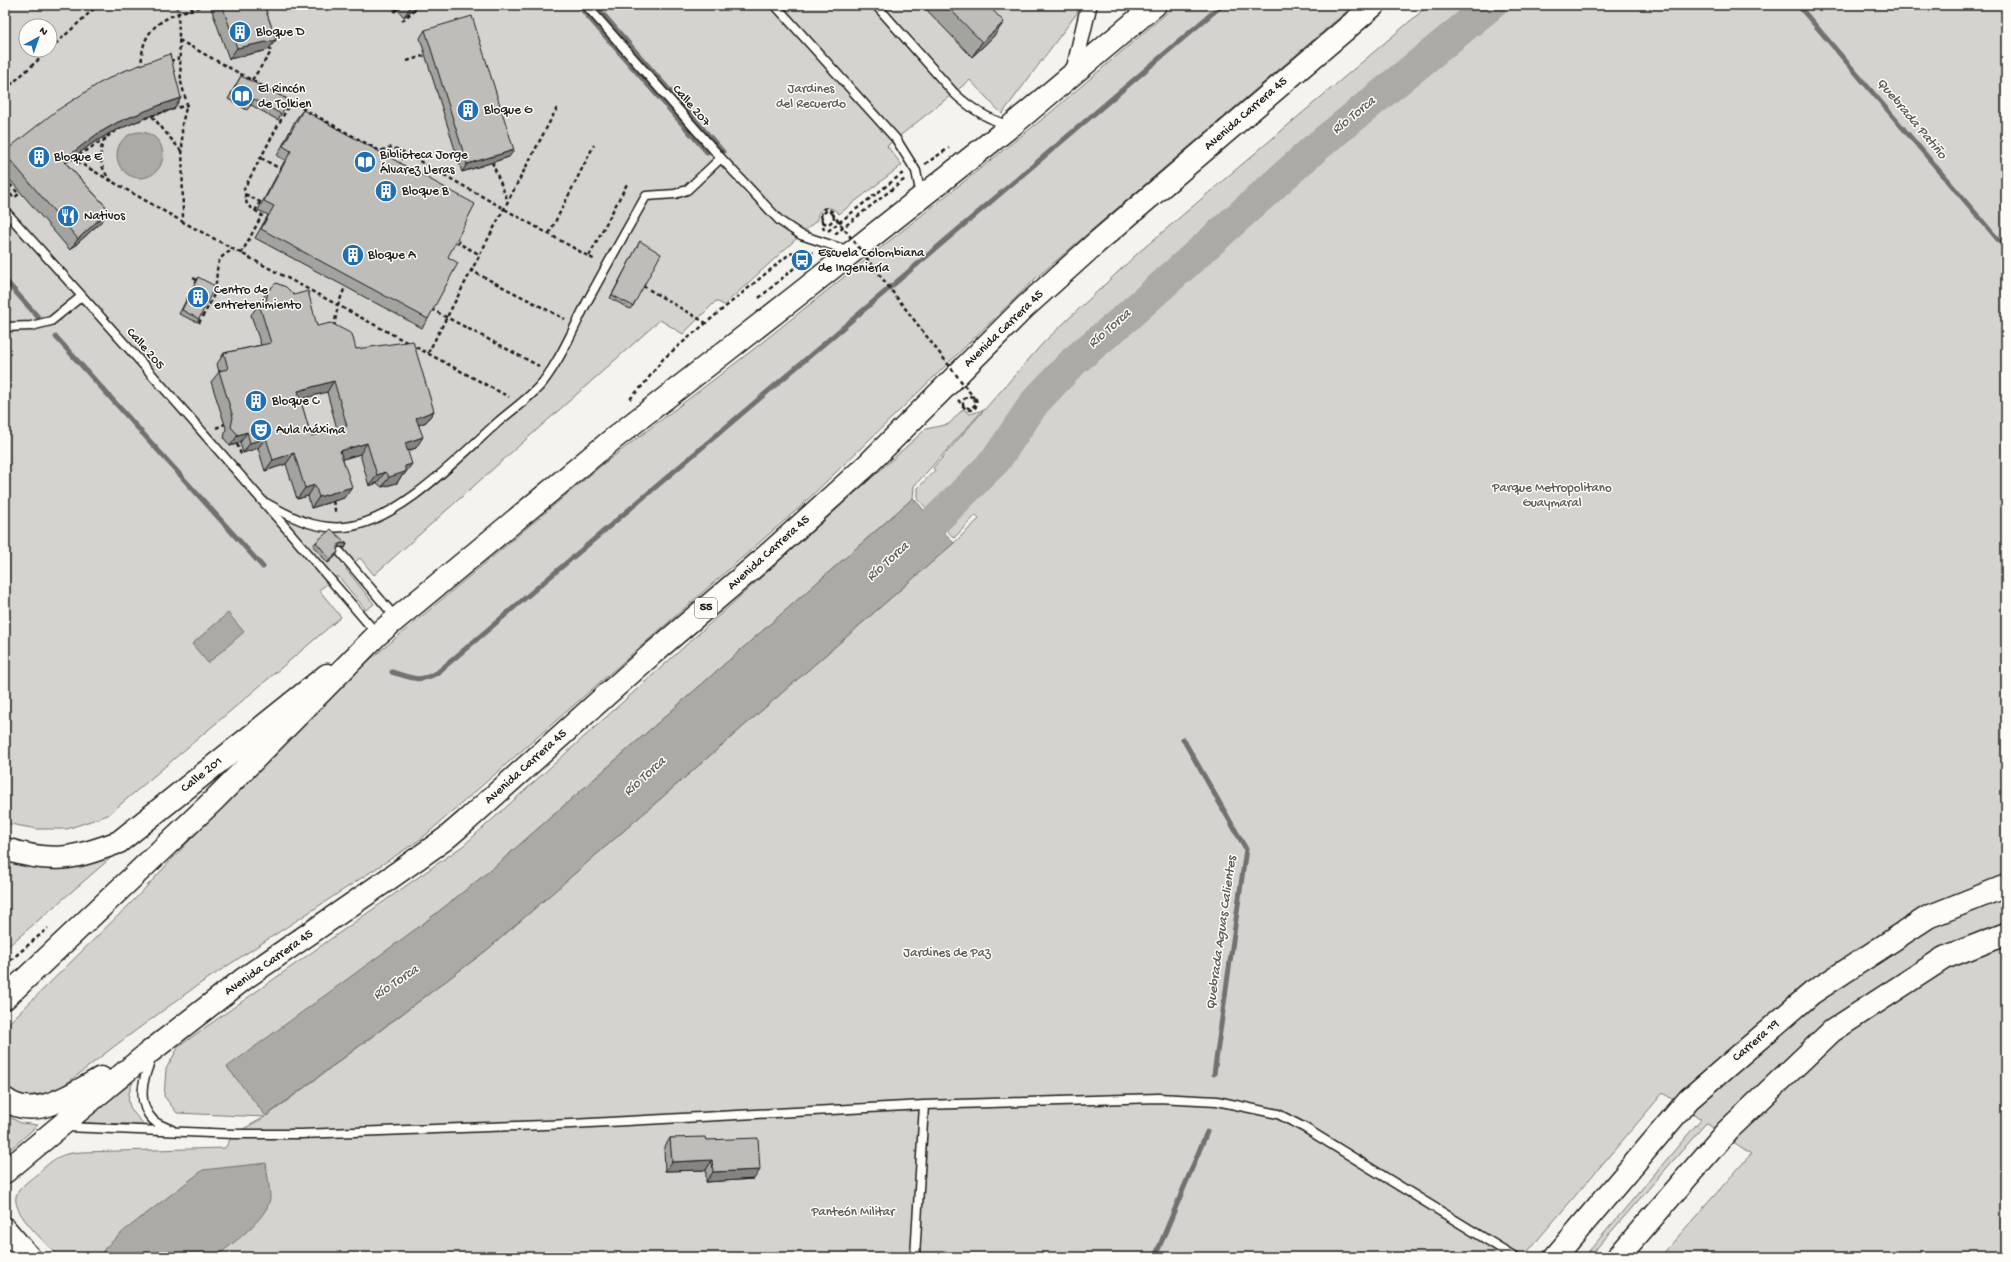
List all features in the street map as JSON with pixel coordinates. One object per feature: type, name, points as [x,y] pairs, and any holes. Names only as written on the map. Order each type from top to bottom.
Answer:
[{"type":"main road","points":[[5,998],[213,802],[377,635],[613,438],[1011,126],[1155,5]]},
{"type":"main road","name":"Avenida Carrera 45","points":[[5,1172],[57,1127],[153,1049],[245,978],[445,839],[653,653],[762,560],[866,466],[1024,307],[1096,243],[1374,5]]},
{"type":"main road","name":"Calle 201","points":[[5,849],[26,855],[53,859],[86,854],[119,842],[377,635]]},
{"type":"main road","name":"Carrera 19","points":[[1555,1257],[1689,1099],[1812,993],[1928,917],[2006,886]]},
{"type":"main road","points":[[1618,1257],[1727,1131],[1832,1031],[1944,958],[2006,934]]},
{"type":"main road","points":[[5,1014],[37,968]]},
{"type":"main road","points":[[5,1099],[13,1105],[30,1108],[44,1106],[64,1098],[153,1049]]},
{"type":"main road","points":[[5,1229],[29,1257]]},
{"type":"street","points":[[1073,74],[1089,5]]},
{"type":"lane","name":"Calle 207","points":[[586,5],[721,158],[780,221],[790,229],[815,240],[840,248],[854,250]]},
{"type":"lane","points":[[775,5],[896,139],[916,171],[921,197]]},
{"type":"lane","points":[[876,5],[966,105],[995,121],[1011,126]]},
{"type":"lane","points":[[266,503],[298,520],[318,526],[347,527],[370,520],[400,504],[426,487],[537,389],[565,346],[606,266],[646,196],[682,193],[721,158]]},
{"type":"lane","name":"Calle 205","points":[[5,212],[82,296],[266,503],[377,635]]},
{"type":"lane","points":[[5,328],[31,326],[51,321],[82,296]]},
{"type":"lane","points":[[318,526],[326,535]]},
{"type":"lane","points":[[340,552],[397,618]]},
{"type":"lane","points":[[153,1049],[145,1073],[142,1092],[146,1110],[154,1121],[175,1132]]},
{"type":"lane","points":[[57,1127],[175,1132],[301,1134],[572,1124],[924,1105],[1158,1098],[1217,1101],[1278,1114],[1318,1136],[1515,1257]]},
{"type":"lane","points":[[915,1257],[924,1105]]},
{"type":"path","points":[[58,42],[98,5]]},
{"type":"path","points":[[176,5],[178,12],[181,82],[187,105],[182,124],[183,222]]},
{"type":"path","points":[[142,71],[142,51],[147,38],[162,21],[178,12],[209,5]]},
{"type":"path","points":[[402,21],[420,5]]},
{"type":"path","points":[[394,12],[397,9]]},
{"type":"path","points":[[179,40],[380,151]]},
{"type":"path","points":[[252,80],[271,52],[268,45]]},
{"type":"path","points":[[407,62],[426,55]]},
{"type":"path","points":[[5,90],[40,58]]},
{"type":"path","points":[[164,63],[180,58]]},
{"type":"path","points":[[136,72],[150,68]]},
{"type":"path","points":[[241,254],[262,214],[247,205],[244,189],[291,101]]},
{"type":"path","points":[[187,105],[132,124],[108,136],[72,159],[241,254],[513,399]]},
{"type":"path","points":[[428,353],[507,198],[556,108]]},
{"type":"path","points":[[152,116],[182,153]]},
{"type":"path","points":[[108,136],[101,151],[101,162],[107,177],[112,181]]},
{"type":"path","points":[[361,141],[363,146]]},
{"type":"path","points":[[549,234],[594,145]]},
{"type":"path","points":[[373,154],[392,147],[405,153],[606,266]]},
{"type":"path","points":[[396,173],[405,153]]},
{"type":"path","points":[[261,158],[286,172]]},
{"type":"path","points":[[492,162],[507,198]]},
{"type":"path","points":[[913,165],[825,233],[820,215],[822,212],[827,210],[833,212],[834,215],[834,217],[834,219],[831,223],[826,224],[823,221],[821,216],[823,212],[827,210],[832,213],[837,219],[842,225],[908,311],[969,392],[974,398],[976,400],[976,404],[972,408],[966,408],[963,405],[963,400],[968,396],[972,396],[975,397],[976,399],[977,404],[975,408],[970,410],[968,409],[964,407]]},
{"type":"path","points":[[5,188],[14,198],[19,194],[6,178]]},
{"type":"path","points":[[589,256],[628,182]]},
{"type":"path","points":[[245,193],[261,203],[255,211]]},
{"type":"path","points":[[643,286],[706,324],[787,256],[815,240]]},
{"type":"path","points":[[460,241],[458,243],[479,254]]},
{"type":"path","points":[[199,324],[206,306],[215,290],[217,265],[227,253],[234,250]]},
{"type":"path","points":[[470,270],[565,319]]},
{"type":"path","points":[[193,278],[202,283]]},
{"type":"path","points":[[208,286],[215,290]]},
{"type":"path","points":[[333,331],[338,305],[345,287]]},
{"type":"path","points":[[431,309],[541,367]]},
{"type":"path","points":[[212,429],[234,420]]},
{"type":"path","points":[[333,501],[336,514]]},
{"type":"path","points":[[5,965],[52,925]]},
{"type":"green space","name":"Jardines del Recuerdo","points":[[5,5],[1078,5],[1077,13],[1002,114],[970,80],[887,146],[902,165],[839,214],[829,208],[822,209],[819,212],[817,220],[724,305],[716,301],[683,334],[660,320],[374,575],[360,558],[346,569],[374,604],[366,610],[338,576],[319,590],[341,617],[108,815],[67,829],[37,829],[5,823]]},
{"type":"green space","points":[[1176,5],[1354,5],[1036,278],[800,507],[421,839],[195,987],[116,1045],[57,1091],[36,1098],[17,1095],[5,1087],[5,1029],[10,1022],[135,899],[229,798],[366,663],[602,465],[750,352],[1050,113]]},
{"type":"green space","points":[[1429,5],[2006,5],[2006,1257],[1660,1257],[1751,1154],[1706,1123],[1589,1257],[1584,1257],[1701,1119],[1663,1093],[1523,1257],[59,1257],[32,1229],[19,1212],[16,1204],[17,1193],[48,1164],[62,1155],[82,1152],[225,1148],[234,1134],[265,1117],[177,1113],[164,1096],[166,1069],[179,1046],[464,845],[926,429],[949,424],[963,409],[970,414],[983,410],[914,486],[913,498],[492,869],[424,923],[267,1116],[487,950],[954,543],[979,519],[976,515],[954,538],[918,499],[918,488],[935,470],[933,468],[1044,342],[1138,253]]},
{"type":"green space","points":[[113,856],[5,949],[5,857]]},
{"type":"green space","points":[[133,1082],[129,1095],[130,1105],[135,1114],[144,1124],[80,1123]]},
{"type":"green space","points":[[5,1115],[21,1123],[38,1125],[5,1154]]},
{"type":"water","points":[[135,132],[145,132],[153,136],[159,142],[163,150],[163,160],[159,168],[153,174],[145,178],[135,178],[127,174],[121,168],[117,160],[117,150],[121,142],[127,136]]},
{"type":"water","points":[[913,498],[954,543],[487,950],[266,1116],[227,1067],[424,923],[492,869]]},
{"type":"water","points":[[228,613],[244,632],[208,663],[192,644]]},
{"type":"water","points":[[266,1163],[270,1194],[268,1206],[263,1214],[248,1230],[216,1257],[99,1257],[105,1248],[125,1230],[203,1170]]},
{"type":"building","points":[[222,5],[264,5],[276,40],[237,48]]},
{"type":"building","points":[[946,5],[988,5],[1004,22],[982,42]]},
{"type":"building","name":"Bloque G","points":[[472,16],[514,150],[467,164],[425,30]]},
{"type":"building","name":"Bloque E","points":[[170,54],[181,98],[118,122],[97,134],[63,160],[109,210],[78,239],[5,154],[5,151],[56,111],[98,84],[121,72]]},
{"type":"building","points":[[241,76],[289,100],[281,114],[254,99],[251,105],[231,94]]},
{"type":"building","points":[[303,110],[475,204],[448,257],[458,263],[428,319],[261,229],[274,206],[264,201],[291,151],[283,146]]},
{"type":"building","points":[[640,241],[661,254],[633,306],[612,295]]},
{"type":"building","name":"Centro de entretenimiento","points":[[198,277],[215,286],[199,319],[182,310]]},
{"type":"building","name":"Bloque C","points":[[276,283],[286,287],[294,295],[308,291],[317,326],[331,323],[352,334],[356,349],[413,341],[434,411],[416,418],[423,437],[405,443],[412,464],[405,466],[405,472],[389,477],[385,472],[377,475],[367,443],[340,451],[352,487],[319,497],[315,485],[305,488],[294,453],[273,460],[266,438],[250,443],[247,432],[238,435],[231,427],[233,417],[219,371],[228,369],[224,353],[271,343],[259,304],[266,302],[268,291]],"holes":[[[334,381],[347,426],[311,436],[298,391]]]},
{"type":"building","points":[[331,529],[347,544],[339,544],[337,549],[338,552],[330,559],[316,542]]},
{"type":"building","points":[[705,1137],[706,1140],[758,1138],[760,1170],[713,1172],[712,1160],[672,1162],[670,1138]]},
{"type":"waterway","points":[[578,5],[707,152]]},
{"type":"waterway","points":[[595,5],[723,152]]},
{"type":"waterway","points":[[392,672],[410,678],[420,679],[437,673],[1222,5]]},
{"type":"waterway","name":"Río Torca","points":[[902,550],[942,514],[996,460],[1035,402],[1074,361],[1129,315],[1313,150],[1491,5]]},
{"type":"waterway","name":"Quebrada Patiño","points":[[1798,5],[2006,249]]},
{"type":"waterway","points":[[5,280],[38,317]]},
{"type":"waterway","points":[[56,337],[263,567]]},
{"type":"waterway","name":"Quebrada Aguas Calientes","points":[[1183,739],[1246,849],[1214,1074]]},
{"type":"waterway","name":"Quebrada Aguas Calientes","points":[[1155,1257],[1207,1132]]},
{"type":"place","name":"Bloque D","points":[[240,32]]},
{"type":"place","name":"El Rincón de Tolkien","points":[[242,96]]},
{"type":"place","name":"Bloque G","points":[[468,110]]},
{"type":"place","name":"Bloque E","points":[[39,157]]},
{"type":"place","name":"Biblioteca Jorge Álvarez Lleras","points":[[365,162]]},
{"type":"place","name":"Bloque B","points":[[386,191]]},
{"type":"place","name":"Nativos","points":[[68,216]]},
{"type":"place","name":"Bloque A","points":[[353,255]]},
{"type":"place","name":"Escuela Colombiana de Ingeniería","points":[[802,260]]},
{"type":"place","name":"Centro de entretenimiento","points":[[198,297]]},
{"type":"place","name":"Bloque C","points":[[256,401]]},
{"type":"place","name":"Aula Máxima","points":[[261,430]]},
{"type":"park label","name":"Parque Metropolitano Guaymaral","points":[[1552,496]]},
{"type":"park label","name":"Jardines de Paz","points":[[947,953]]},
{"type":"park label","name":"Panteón Militar","points":[[853,1212]]}]
